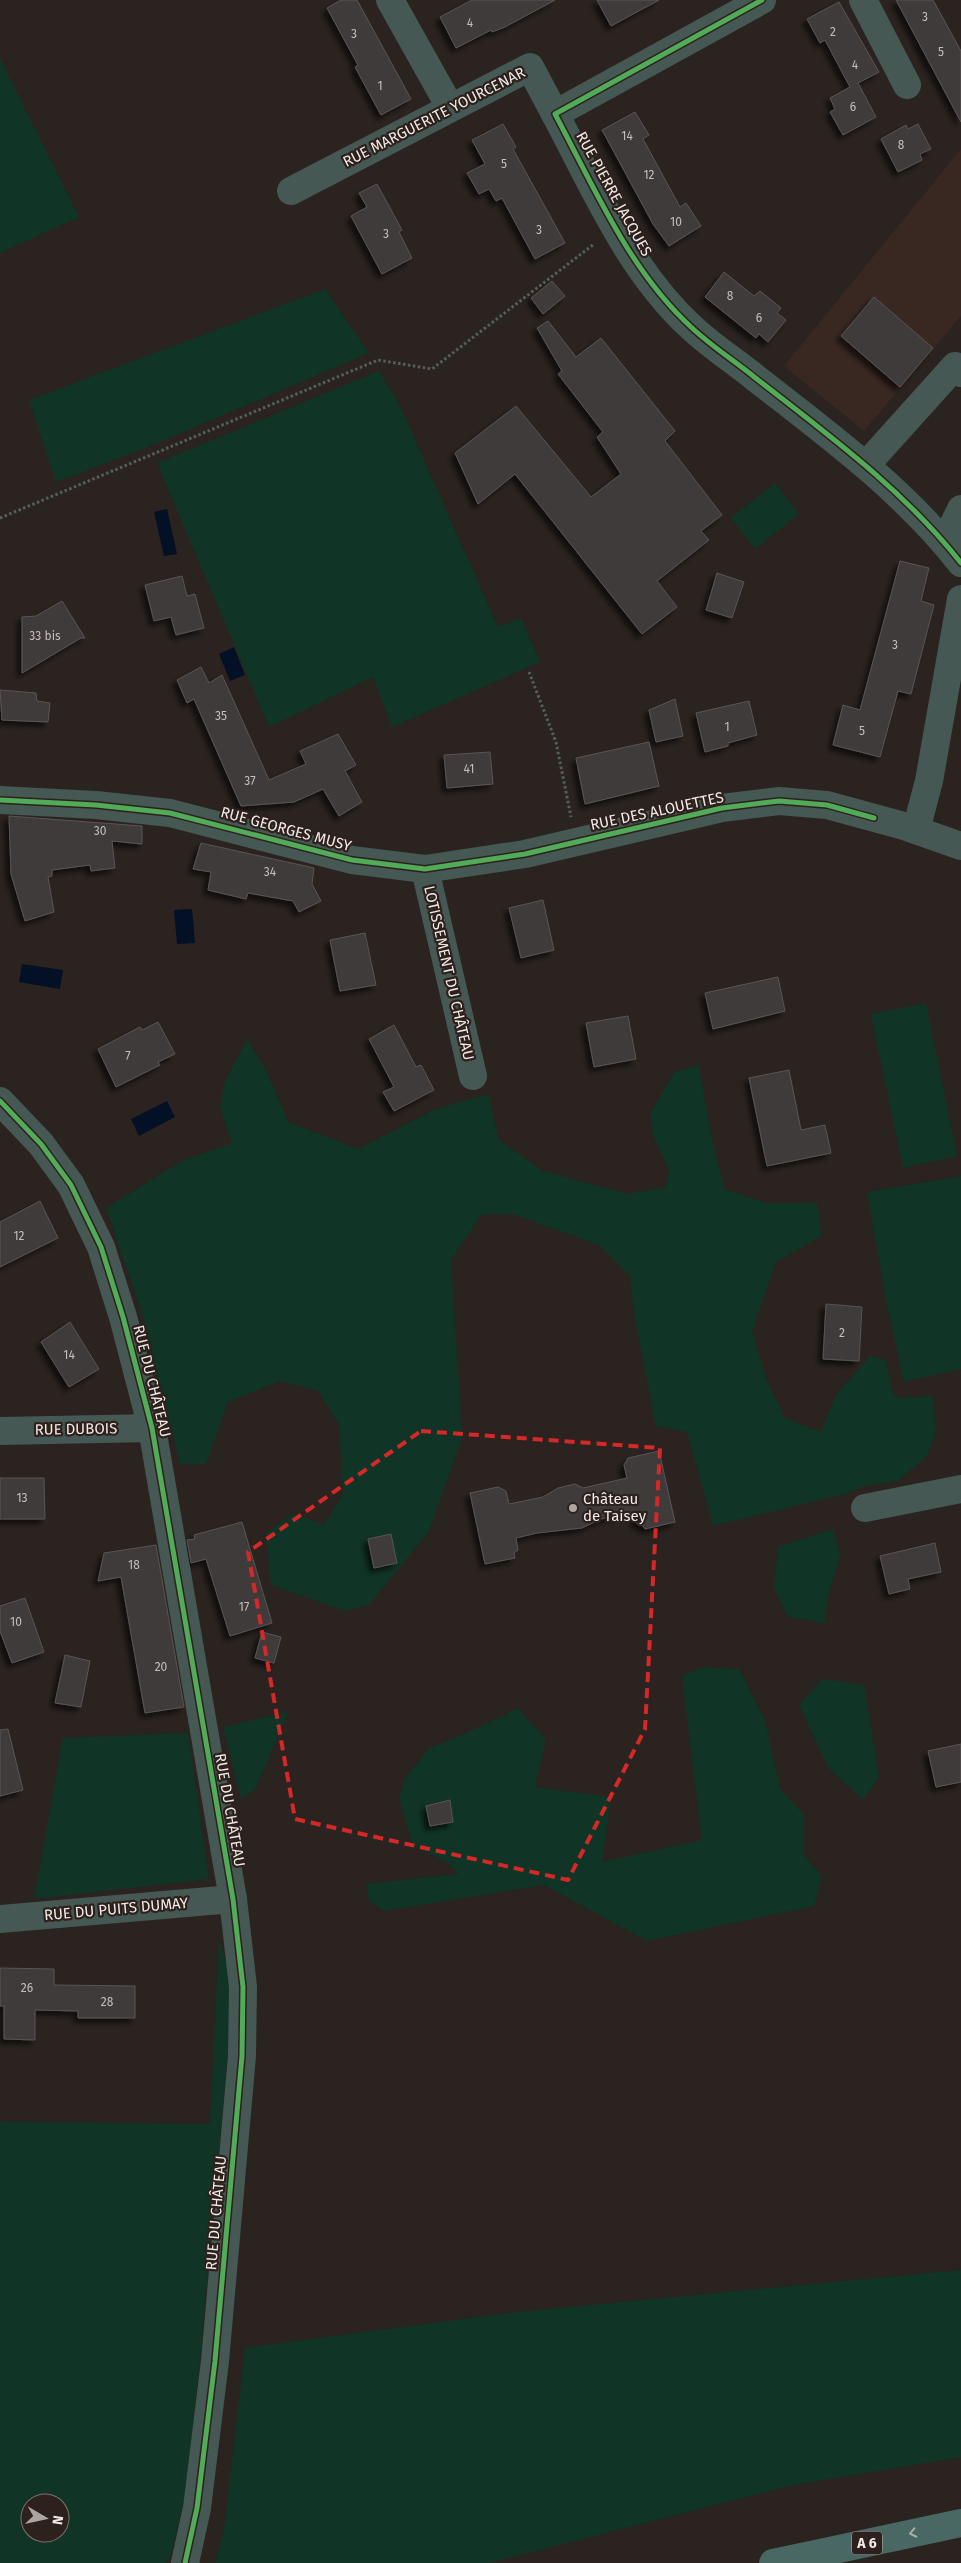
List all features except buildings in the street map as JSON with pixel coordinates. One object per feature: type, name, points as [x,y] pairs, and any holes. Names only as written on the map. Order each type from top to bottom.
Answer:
[{"type":"highway","name":"A 6","points":[[773,2563],[961,2523]]},
{"type":"street","points":[[390,0],[450,107]]},
{"type":"street","points":[[556,114],[762,0]]},
{"type":"street","points":[[863,0],[907,85]]},
{"type":"street","name":"RUE MARGUERITE YOURCENAR","points":[[291,190],[530,67],[556,114]]},
{"type":"street","name":"RUE PIERRE JACQUES","points":[[556,114],[615,227],[647,278],[690,327],[866,465],[953,553]]},
{"type":"street","points":[[866,465],[955,366],[961,373]]},
{"type":"street","points":[[953,553],[961,509]]},
{"type":"street","points":[[916,830],[930,781],[961,599]]},
{"type":"street","name":"RUE GEORGES MUSY","points":[[0,800],[96,805],[170,813],[352,860],[425,869],[525,854],[571,843]]},
{"type":"street","name":"RUE DES ALOUETTES","points":[[571,843],[722,808],[778,801],[827,805],[916,830],[961,846]]},
{"type":"street","name":"LOTISSEMENT DU CHÂTEAU","points":[[425,869],[473,1076]]},
{"type":"street","name":"RUE DU CHÂTEAU","points":[[0,1101],[42,1144],[71,1185],[101,1247],[124,1317],[152,1428],[233,1899],[243,1987],[242,2056],[215,2361],[197,2508],[185,2563]]},
{"type":"street","name":"RUE DUBOIS","points":[[0,1431],[152,1428]]},
{"type":"street","points":[[865,1508],[961,1488]]},
{"type":"street","name":"RUE DU PUITS DUMAY","points":[[0,1919],[233,1899]]},
{"type":"path","points":[[0,518],[378,360],[432,368],[615,227]]},
{"type":"path","points":[[529,672],[556,742],[571,843]]},
{"type":"highlighted area","points":[[421,1431],[660,1448],[645,1729],[568,1880],[295,1819],[248,1552]]},
{"type":"shaded area","points":[[961,149],[961,316],[864,431],[784,366]]},
{"type":"green space","points":[[0,58],[79,217],[0,253]]},
{"type":"green space","points":[[325,289],[369,353],[148,447],[56,482],[29,400]]},
{"type":"green space","points":[[379,371],[400,406],[498,627],[521,618],[540,662],[392,727],[373,677],[269,727],[157,463]]},
{"type":"green space","points":[[775,483],[799,514],[755,549],[731,518]]},
{"type":"green space","points":[[926,1003],[957,1156],[903,1168],[871,1014]]},
{"type":"green space","points":[[247,1039],[266,1070],[288,1122],[358,1149],[436,1109],[488,1094],[499,1140],[543,1171],[628,1194],[666,1187],[669,1170],[654,1138],[650,1113],[675,1072],[699,1065],[709,1126],[724,1189],[766,1203],[817,1203],[822,1236],[776,1262],[752,1331],[766,1379],[785,1418],[820,1432],[837,1393],[871,1355],[886,1361],[892,1392],[899,1398],[933,1396],[936,1433],[926,1457],[898,1481],[865,1486],[844,1494],[713,1526],[687,1432],[656,1426],[634,1314],[630,1276],[599,1245],[513,1214],[481,1215],[451,1260],[462,1438],[429,1531],[370,1604],[345,1611],[271,1585],[266,1533],[293,1513],[324,1525],[343,1494],[339,1425],[318,1391],[280,1381],[228,1402],[206,1464],[180,1464],[143,1317],[106,1208],[182,1161],[232,1143],[220,1107],[225,1081]]},
{"type":"green space","points":[[961,1176],[961,1369],[904,1382],[887,1305],[867,1192]]},
{"type":"green space","points":[[833,1529],[840,1555],[826,1604],[825,1623],[788,1617],[774,1588],[778,1547]]},
{"type":"green space","points":[[703,1667],[739,1669],[765,1721],[780,1789],[804,1815],[804,1855],[822,1876],[814,1906],[647,1941],[544,1885],[385,1911],[369,1901],[366,1884],[459,1874],[448,1863],[413,1846],[399,1799],[404,1780],[428,1749],[518,1708],[546,1740],[535,1787],[611,1797],[602,1862],[702,1840],[682,1676]]},
{"type":"green space","points":[[822,1679],[864,1685],[879,1777],[863,1800],[829,1769],[799,1705]]},
{"type":"green space","points":[[288,1712],[255,1790],[241,1799],[223,1727]]},
{"type":"green space","points":[[188,1733],[209,1879],[34,1899],[63,1738]]},
{"type":"green space","points":[[219,1939],[229,1971],[229,2042],[198,2380],[185,2496],[171,2555],[166,2563],[0,2563],[0,2122],[210,2124]]},
{"type":"green space","points":[[961,2270],[961,2457],[789,2486],[489,2563],[215,2563],[224,2530],[245,2348],[516,2312]]},
{"type":"water","points":[[167,509],[177,554],[164,556],[154,512]]},
{"type":"water","points":[[234,647],[245,675],[230,681],[219,654]]},
{"type":"water","points":[[192,909],[195,943],[177,944],[174,910]]},
{"type":"water","points":[[22,964],[63,970],[60,989],[19,982]]},
{"type":"water","points":[[167,1101],[175,1117],[139,1136],[131,1119]]},
{"type":"cycle path","points":[[762,0],[555,114],[614,226],[649,280],[669,304],[706,340],[836,441],[889,487],[938,536],[961,563]]},
{"type":"cycle path","points":[[0,800],[96,805],[170,813],[352,860],[425,869],[525,854],[722,808],[779,801],[827,805],[874,818]]},
{"type":"cycle path","points":[[0,1101],[41,1144],[71,1185],[101,1247],[123,1317],[152,1428],[233,1899],[243,1987],[242,2056],[215,2361],[197,2508],[185,2563]]},
{"type":"place","name":"Château de Taisey","points":[[573,1508]]}]
